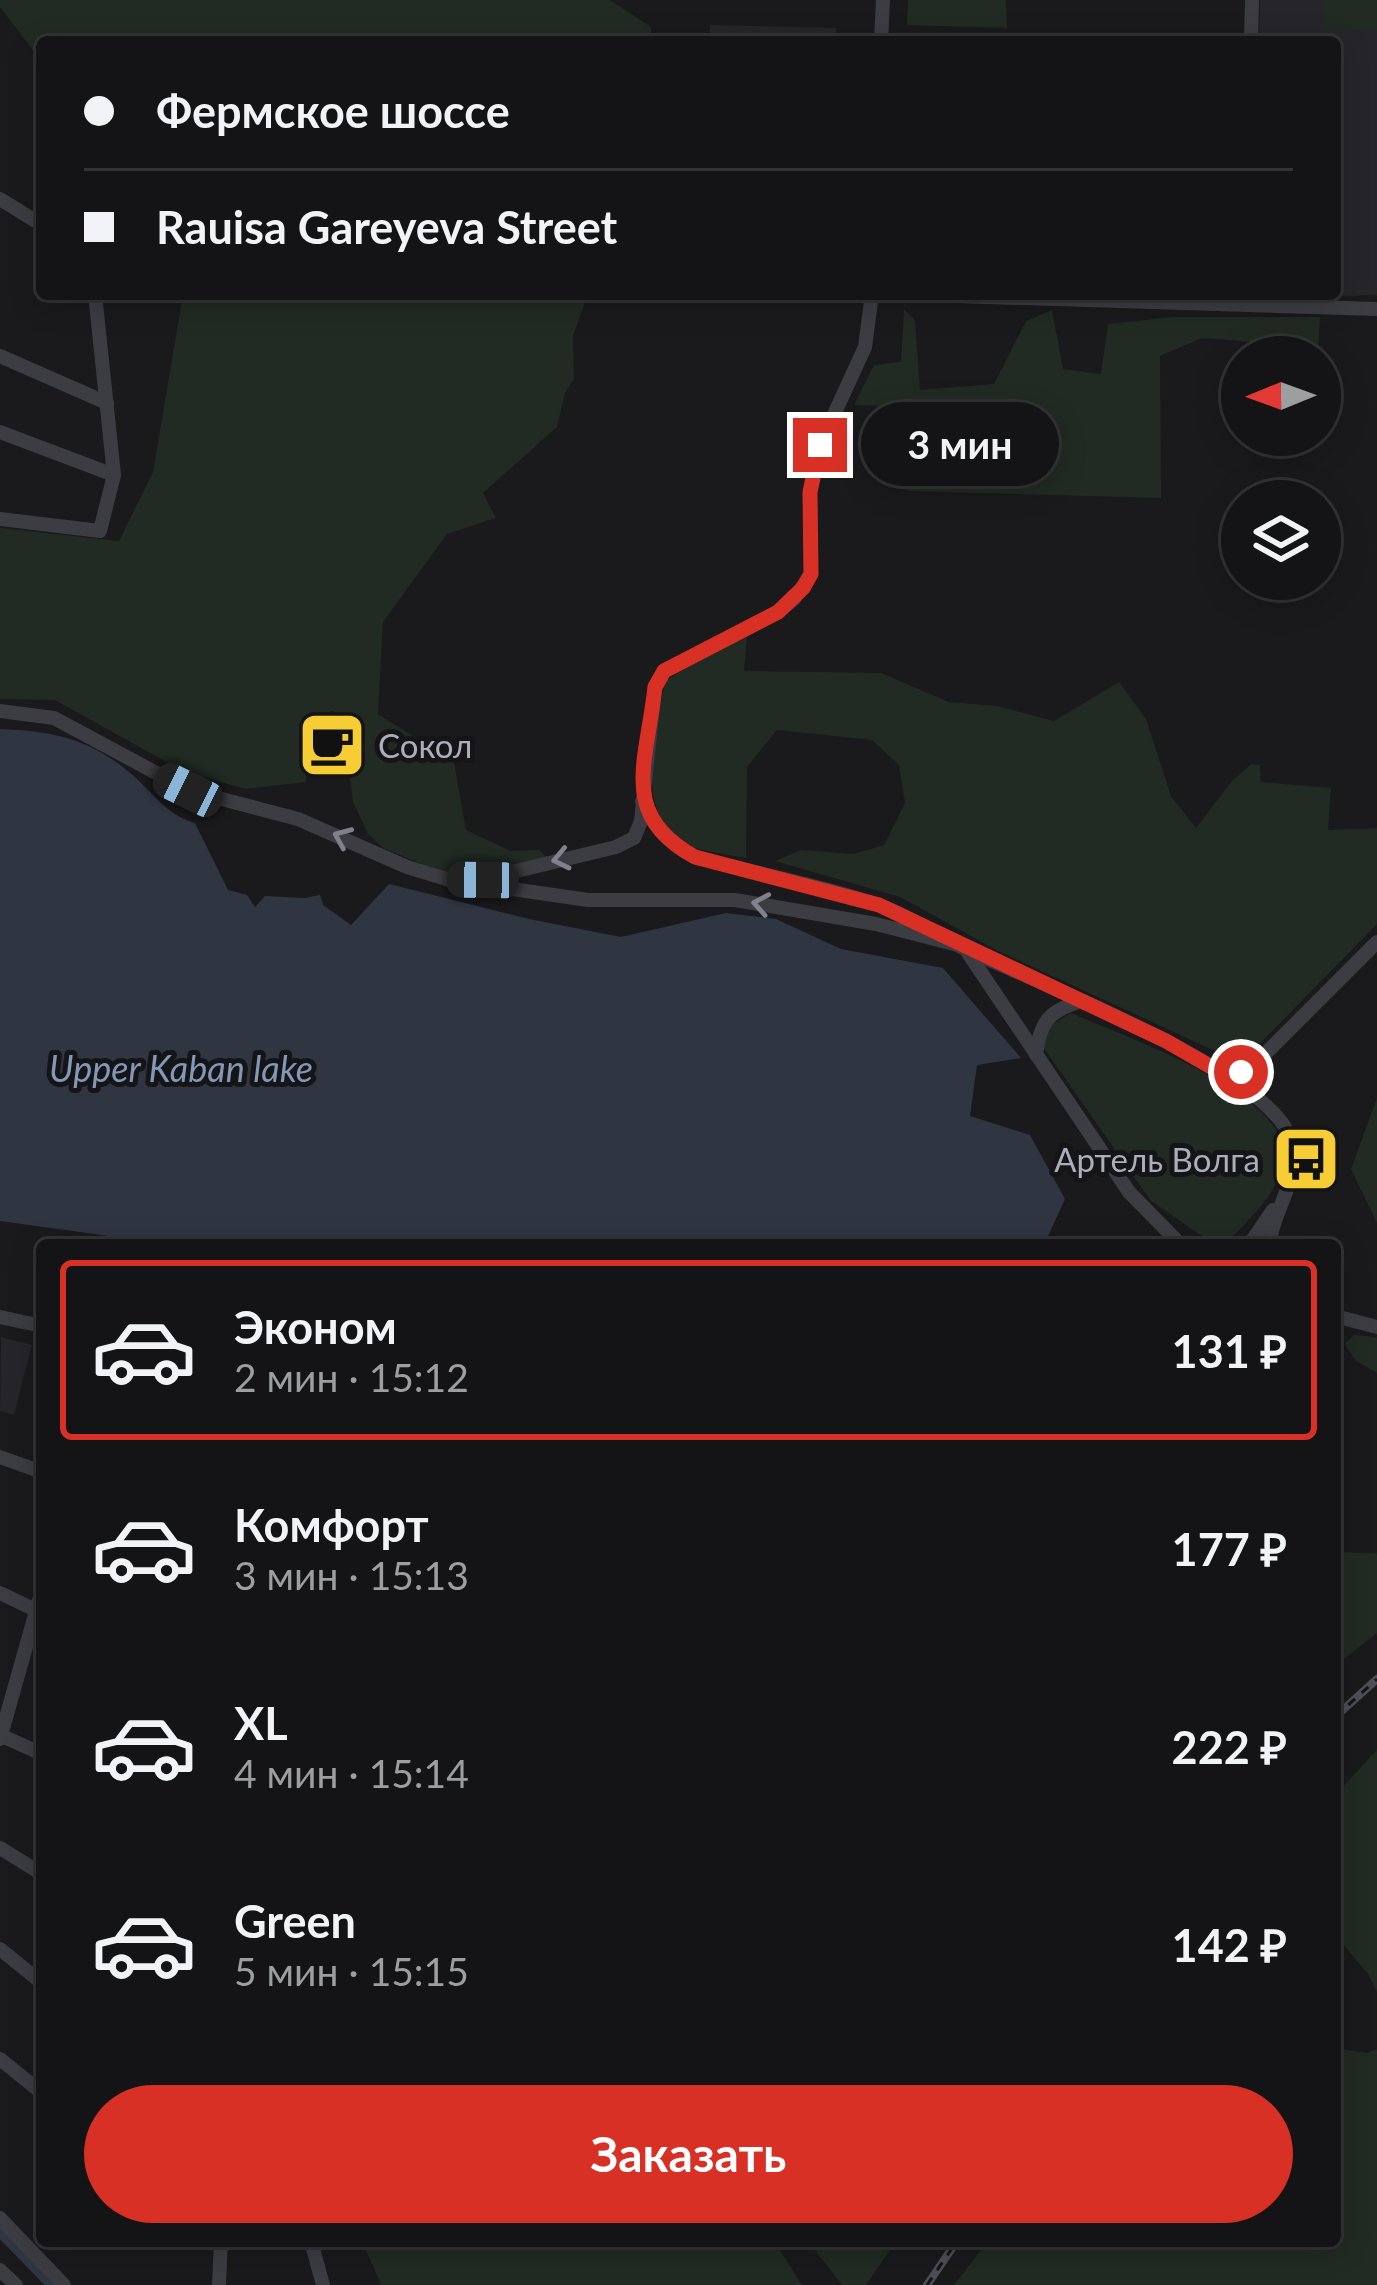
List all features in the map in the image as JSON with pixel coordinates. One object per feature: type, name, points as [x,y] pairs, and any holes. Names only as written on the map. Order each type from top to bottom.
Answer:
[{"type":"street","points":[[881,36],[883,0]]},
{"type":"street","points":[[1251,36],[1252,0]]},
{"type":"street","points":[[0,199],[36,221]]},
{"type":"street","points":[[0,519],[100,531],[114,475],[96,300]]},
{"type":"street","points":[[450,880],[483,880],[616,847],[634,838],[655,687],[664,671],[778,612],[811,574],[810,492],[820,445],[865,347],[871,300]]},
{"type":"street","points":[[1257,300],[1377,309]]},
{"type":"street","points":[[0,356],[106,403]]},
{"type":"street","points":[[0,432],[114,475]]},
{"type":"street","points":[[0,711],[54,718],[188,790],[298,818],[407,867],[450,880],[587,900],[735,900],[876,924],[962,947],[1129,1192],[1175,1239]]},
{"type":"street","points":[[642,801],[667,842],[695,857],[879,905],[1166,1041],[1261,1099],[1285,1125],[1294,1148],[1292,1172],[1272,1239]]},
{"type":"street","points":[[1225,1075],[1241,1072],[1266,1053],[1377,942]]},
{"type":"street","points":[[1036,1054],[1045,1020],[1058,1008],[1079,1002]]},
{"type":"street","points":[[1261,1099],[1254,1072],[1266,1053]]},
{"type":"street","points":[[1253,1239],[1281,1201]]},
{"type":"street","points":[[0,1317],[36,1325]]},
{"type":"street","points":[[1341,1318],[1377,1327]]},
{"type":"street","points":[[0,1457],[36,1470]]},
{"type":"street","points":[[0,1593],[36,1611]]},
{"type":"street","points":[[36,1622],[1,1736],[36,1751]]},
{"type":"street","points":[[0,1848],[36,1870]]},
{"type":"street","points":[[0,1949],[36,1978]]},
{"type":"street","points":[[0,2059],[36,2088]]},
{"type":"street","points":[[0,2218],[64,2285]]},
{"type":"street","points":[[219,2285],[221,2247]]},
{"type":"street","points":[[313,2247],[323,2285]]},
{"type":"street","points":[[0,2270],[16,2285]]},
{"type":"shaded area","points":[[0,0],[610,0],[651,27],[651,36],[36,36],[36,54],[0,7]]},
{"type":"shaded area","points":[[908,0],[1006,0],[1007,28],[907,25]]},
{"type":"shaded area","points":[[1260,0],[1324,0],[1324,30],[1377,30],[1377,295],[1341,296],[1341,36],[1259,36]]},
{"type":"shaded area","points":[[1324,0],[1377,0],[1377,30],[1323,31]]},
{"type":"shaded area","points":[[710,25],[836,28],[836,36],[709,36]]},
{"type":"shaded area","points":[[182,300],[586,300],[573,336],[574,379],[565,393],[557,427],[483,493],[496,518],[447,534],[383,622],[378,714],[454,762],[466,830],[511,851],[539,850],[549,859],[485,873],[450,875],[383,848],[368,834],[353,802],[346,741],[333,711],[313,715],[306,782],[246,789],[184,772],[55,700],[0,699],[0,528],[119,541],[153,472]]},
{"type":"shaded area","points":[[904,309],[915,320],[920,390],[994,384],[1026,321],[1052,310],[1063,369],[1101,374],[1108,324],[1172,317],[1320,317],[1319,336],[1202,338],[1160,356],[1161,498],[907,491],[910,407],[854,405],[874,365],[901,362]]},
{"type":"shaded area","points":[[747,637],[744,671],[881,673],[949,702],[997,706],[1054,721],[1119,682],[1146,719],[1171,796],[1196,828],[1251,764],[1260,765],[1261,782],[1331,788],[1328,830],[1377,828],[1377,924],[1241,1063],[998,951],[900,897],[775,861],[801,850],[853,854],[884,845],[905,803],[899,765],[872,740],[777,730],[747,767],[746,858],[699,849],[677,837],[662,820],[654,800],[653,751],[665,681],[712,651]]},
{"type":"shaded area","points":[[1071,1013],[1200,1070],[1262,1113],[1280,1136],[1284,1161],[1276,1185],[1231,1239],[1206,1239],[1151,1201],[1043,1047],[1050,1026]]},
{"type":"shaded area","points":[[1377,1098],[1377,1223],[1351,1169]]},
{"type":"shaded area","points":[[1354,1335],[1377,1337],[1377,1373],[1356,1361],[1345,1344]]},
{"type":"shaded area","points":[[1,1337],[32,1345],[14,1415],[0,1411]]},
{"type":"shaded area","points":[[1341,1552],[1377,1553],[1377,1633],[1341,1661]]},
{"type":"shaded area","points":[[1377,1750],[1377,1992],[1341,1942],[1341,1789]]},
{"type":"shaded area","points":[[1341,2049],[1367,2053],[1377,2049],[1377,2285],[954,2285],[983,2247],[1341,2247]]},
{"type":"shaded area","points":[[365,2247],[778,2247],[802,2285],[381,2285]]},
{"type":"shaded area","points":[[813,2247],[892,2247],[866,2285],[842,2285]]},
{"type":"water","name":"Upper Kaban lake","points":[[0,729],[73,740],[121,766],[170,811],[195,823],[228,890],[247,895],[255,907],[265,896],[320,895],[323,905],[351,925],[389,884],[621,937],[726,913],[776,919],[841,949],[943,968],[1021,1058],[977,1065],[970,1116],[1030,1135],[1065,1199],[1047,1239],[114,1239],[0,1221]]},
{"type":"waterway","points":[[0,2233],[51,2285]]},
{"type":"railway","points":[[1341,1712],[1377,1679]]},
{"type":"railway","points":[[927,2285],[953,2247]]},
{"type":"place","name":"Сокол","points":[[332,745]]},
{"type":"place","name":"Артель Волга","points":[[1306,1159]]},
{"type":"route","points":[[820,445],[810,492],[811,574],[803,588],[778,612],[664,671],[655,687],[642,801],[654,826],[667,842],[695,857],[901,914],[1166,1041],[1225,1075],[1241,1072]]}]
